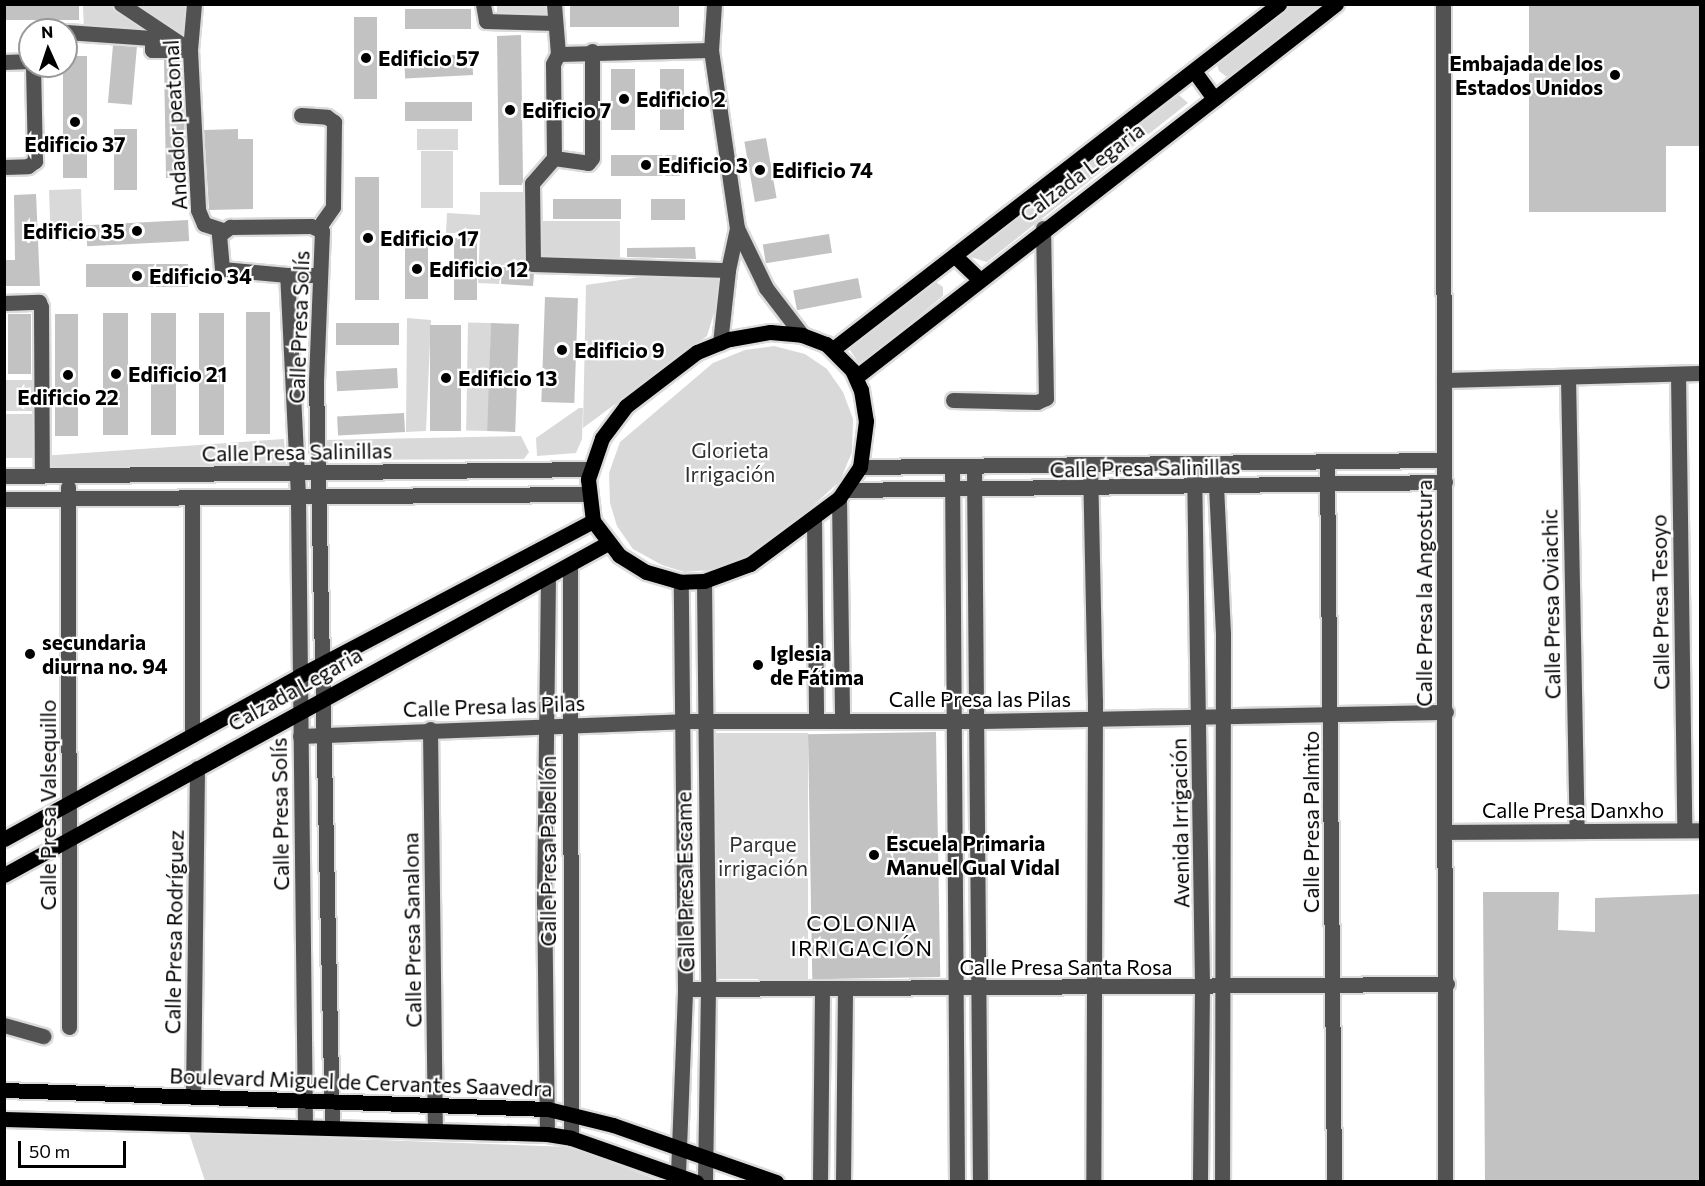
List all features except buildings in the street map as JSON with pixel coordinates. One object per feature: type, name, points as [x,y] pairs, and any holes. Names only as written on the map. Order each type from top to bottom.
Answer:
[{"type":"main road","name":"Calzada Legaria","points":[[833,349],[1279,4]]},
{"type":"main road","name":"Calzada Legaria","points":[[856,376],[978,278],[1336,4]]},
{"type":"main road","points":[[1194,71],[1214,99]]},
{"type":"main road","points":[[955,256],[978,278]]},
{"type":"main road","points":[[757,333],[802,335],[833,349],[856,376],[866,421],[860,467],[842,494],[814,519],[750,564],[704,581],[681,582],[646,572],[608,543],[593,521],[588,494],[590,469],[602,438],[626,406],[675,367],[720,343],[757,333]]},
{"type":"main road","name":"Calzada Legaria","points":[[4,839],[299,676],[593,521]]},
{"type":"main road","name":"Calzada Legaria","points":[[4,875],[324,696],[608,543]]},
{"type":"main road","name":"Boulevard Miguel de Cervantes Saavedra","points":[[4,1090],[548,1109],[571,1113],[776,1182]]},
{"type":"main road","points":[[4,1119],[332,1126],[548,1134],[571,1138],[696,1182]]},
{"type":"street","points":[[121,4],[190,50]]},
{"type":"street","name":"Andador peatonal","points":[[194,4],[190,50],[198,210],[204,224],[222,230]]},
{"type":"street","points":[[483,4],[486,21],[492,23],[555,23]]},
{"type":"street","points":[[554,4],[558,54],[554,64],[554,158],[532,183],[533,264],[728,270]]},
{"type":"street","points":[[714,4],[711,50],[737,228],[766,288],[802,335]]},
{"type":"street","name":"Calle Presa la Angostura","points":[[1443,4],[1447,984],[1445,1182]]},
{"type":"street","points":[[78,34],[152,38],[152,50],[190,50]]},
{"type":"street","points":[[558,54],[592,51],[711,50]]},
{"type":"street","points":[[554,158],[588,163],[592,158],[592,51]]},
{"type":"street","points":[[4,167],[28,166],[35,161],[33,78]]},
{"type":"street","points":[[301,116],[327,117],[334,122],[333,207],[319,227]]},
{"type":"street","name":"Calle Presa Solís","points":[[305,1126],[298,496],[287,275],[226,272],[220,263],[218,240],[222,230],[319,227],[323,239],[320,275],[317,474],[324,664],[332,1126]]},
{"type":"street","points":[[720,343],[728,270],[737,228]]},
{"type":"street","points":[[953,400],[1037,402],[1046,398],[1043,228]]},
{"type":"street","points":[[287,275],[320,275]]},
{"type":"street","points":[[4,303],[39,302],[42,475]]},
{"type":"street","points":[[1444,380],[1701,373]]},
{"type":"street","name":"Calle Presa Tesoyo","points":[[1678,374],[1684,830]]},
{"type":"street","name":"Calle Presa Oviachic","points":[[1568,377],[1577,831]]},
{"type":"street","name":"Calle Presa Salinillas","points":[[860,467],[1444,460]]},
{"type":"street","name":"Calle Presa Palmito","points":[[1328,462],[1332,715],[1334,1182]]},
{"type":"street","name":"Avenida Irrigación","points":[[1194,464],[1200,717],[1202,987],[1200,1182]]},
{"type":"street","name":"Avenida Irrigación","points":[[1215,464],[1223,716],[1222,1182]]},
{"type":"street","points":[[1090,465],[1095,719],[1092,988],[1093,1182]]},
{"type":"street","points":[[952,467],[957,1182]]},
{"type":"street","points":[[974,467],[977,721],[976,988],[980,1182]]},
{"type":"street","name":"Calle Presa Salinillas","points":[[4,476],[590,469]]},
{"type":"street","name":"Calle Presa Valsequillo","points":[[68,474],[69,1028]]},
{"type":"street","name":"Calle Presa Salinillas","points":[[842,494],[1445,482]]},
{"type":"street","name":"Calle Presa Salinillas","points":[[4,499],[588,494]]},
{"type":"street","points":[[842,494],[842,720]]},
{"type":"street","points":[[192,498],[192,735]]},
{"type":"street","points":[[814,519],[816,719]]},
{"type":"street","name":"Calle Presa Pabellón","points":[[570,565],[571,1138]]},
{"type":"street","name":"Calle Presa Pabellón","points":[[548,577],[546,725],[548,1134]]},
{"type":"street","name":"Calle Presa Escame","points":[[704,581],[708,989],[705,1182]]},
{"type":"street","name":"Calle Presa Escame","points":[[678,1174],[685,989],[681,582]]},
{"type":"street","name":"Calle Presa las Pilas","points":[[300,736],[430,729],[704,721],[816,719],[977,721],[1446,712]]},
{"type":"street","name":"Calle Presa Sanalona","points":[[430,729],[435,1129]]},
{"type":"street","name":"Calle Presa Rodríguez","points":[[193,1096],[197,768]]},
{"type":"street","name":"Calle Presa Danxho","points":[[1445,832],[1701,830]]},
{"type":"street","name":"Calle Presa Santa Rosa","points":[[685,989],[845,990],[1447,984]]},
{"type":"street","points":[[820,1182],[822,990]]},
{"type":"street","points":[[843,1182],[845,990]]},
{"type":"street","points":[[4,1025],[43,1036]]},
{"type":"green space","points":[[83,5],[191,5],[190,37],[84,33]]},
{"type":"green space","points":[[497,5],[549,5],[549,20],[497,20]]},
{"type":"green space","points":[[1287,5],[1330,5],[1227,77],[1219,71],[1215,58]]},
{"type":"green space","points":[[1179,95],[1188,103],[987,262],[961,254]]},
{"type":"green space","points":[[417,129],[458,129],[458,150],[417,150]]},
{"type":"green space","points":[[421,151],[453,151],[453,208],[421,208]]},
{"type":"green space","points":[[81,189],[83,240],[51,241],[49,190]]},
{"type":"green space","points":[[480,192],[529,192],[530,265],[502,265],[499,284],[478,283],[480,233],[446,233],[447,213],[480,215]]},
{"type":"green space","points":[[534,221],[620,221],[620,263],[534,263]]},
{"type":"green space","points":[[729,264],[707,336],[583,428],[586,285]]},
{"type":"green space","points":[[930,278],[943,287],[943,296],[860,365],[846,344]]},
{"type":"green space","points":[[407,318],[431,320],[426,431],[406,432]]},
{"type":"green space","points":[[468,323],[491,323],[489,431],[466,431]]},
{"type":"green space","name":"Glorieta Irrigación","points":[[774,346],[805,354],[827,369],[843,392],[853,419],[852,452],[840,481],[782,534],[737,563],[713,570],[684,572],[662,565],[633,549],[617,526],[610,503],[609,473],[620,442],[713,363],[745,350]]},
{"type":"green space","points":[[5,380],[38,380],[38,411],[5,411]]},
{"type":"green space","points":[[579,408],[583,408],[582,439],[576,453],[537,456],[536,438]]},
{"type":"green space","points":[[5,414],[38,414],[38,458],[5,458]]},
{"type":"green space","points":[[521,436],[529,452],[524,459],[323,460],[324,440]]},
{"type":"green space","points":[[284,439],[286,466],[46,483],[45,456]]},
{"type":"green space","name":"Parque irrigación","points":[[714,733],[808,733],[808,979],[714,979]]},
{"type":"green space","points":[[189,1133],[570,1147],[660,1181],[205,1181]]},
{"type":"place","name":"Edificio 57","points":[[366,58]]},
{"type":"place","name":"Embajada de los Estados Unidos","points":[[1615,75]]},
{"type":"place","name":"Edificio 2","points":[[624,99]]},
{"type":"place","name":"Edificio 7","points":[[510,110]]},
{"type":"place","name":"Edificio 37","points":[[75,122]]},
{"type":"place","name":"Edificio 3","points":[[646,165]]},
{"type":"place","name":"Edificio 74","points":[[760,170]]},
{"type":"place","name":"Edificio 35","points":[[137,231]]},
{"type":"place","name":"Edificio 17","points":[[368,238]]},
{"type":"place","name":"Edificio 12","points":[[417,269]]},
{"type":"place","name":"Edificio 34","points":[[137,276]]},
{"type":"place","name":"Edificio 9","points":[[562,350]]},
{"type":"place","name":"Edificio 21","points":[[116,374]]},
{"type":"place","name":"Edificio 22","points":[[68,375]]},
{"type":"place","name":"Edificio 13","points":[[446,378]]},
{"type":"place","name":"secundaria diurna no. 94","points":[[30,654]]},
{"type":"place","name":"Iglesia de Fátima","points":[[758,665]]},
{"type":"place","name":"Escuela Primaria Manuel Gual Vidal","points":[[874,855]]},
{"type":"district","name":"COLONIA IRRIGACIÓN","points":[[862,934]]}]
